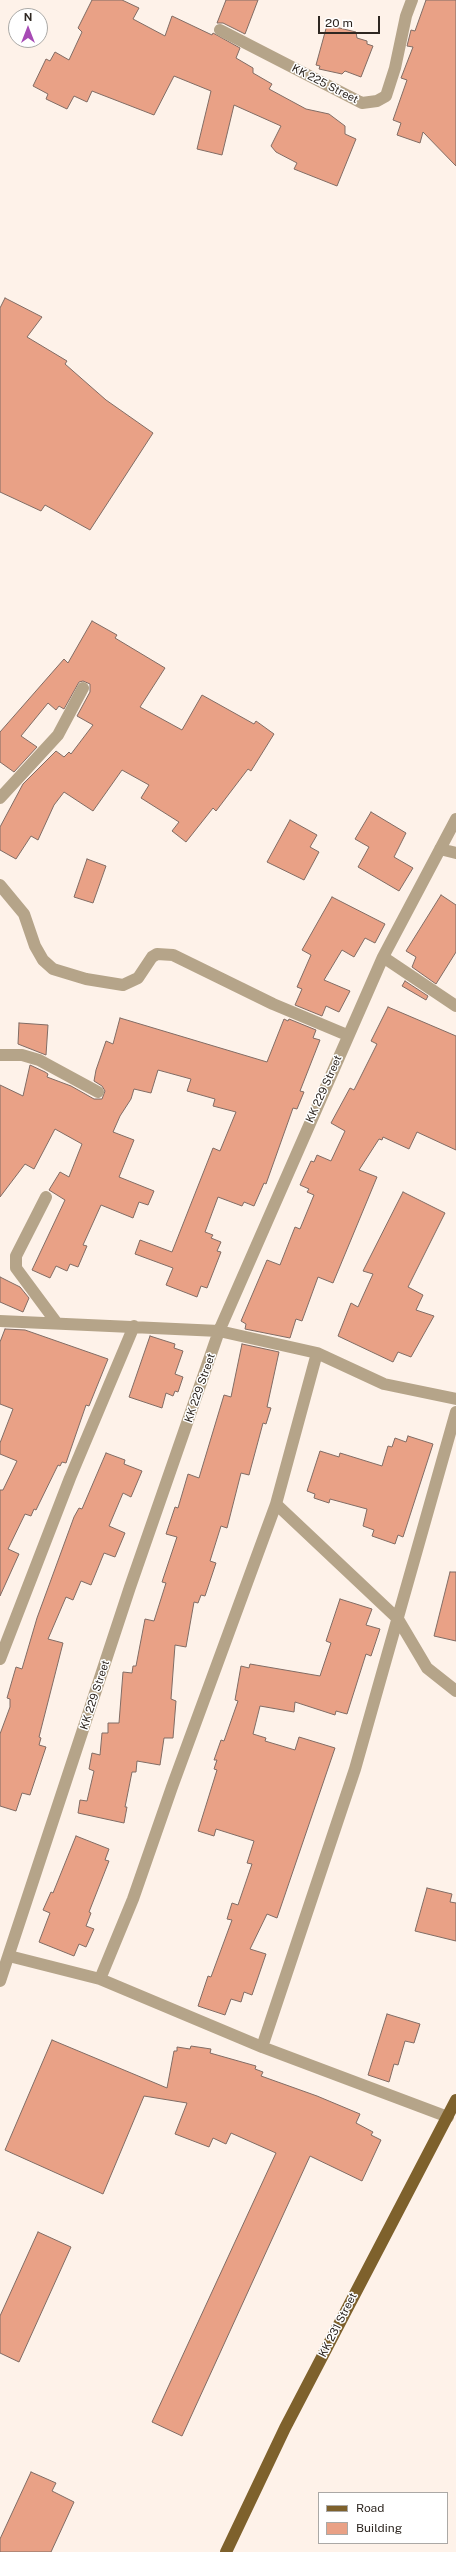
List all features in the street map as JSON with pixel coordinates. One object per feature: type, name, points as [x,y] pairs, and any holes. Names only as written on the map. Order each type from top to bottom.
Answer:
[{"type":"main road","name":"KK 231 Street","points":[[226,2552],[285,2428],[456,2100]]},
{"type":"street","name":"KK 225 Street","points":[[220,30],[362,103],[377,102],[386,96],[412,0]]},
{"type":"street","points":[[0,798],[58,734],[83,688]]},
{"type":"street","name":"KK 229 Street","points":[[0,1981],[130,1588],[219,1331],[347,1035],[383,957],[456,819]]},
{"type":"street","points":[[440,849],[456,853]]},
{"type":"street","points":[[0,885],[24,914],[35,946],[43,960],[54,969],[86,979],[122,985],[138,978],[152,958],[157,954],[173,955],[273,1004],[347,1035]]},
{"type":"street","points":[[383,957],[456,1006]]},
{"type":"street","points":[[0,1055],[22,1055],[39,1060],[98,1092]]},
{"type":"street","points":[[46,1197],[16,1256],[16,1268],[56,1322]]},
{"type":"street","points":[[0,1321],[56,1322],[219,1331],[317,1353],[384,1384],[456,1399]]},
{"type":"street","points":[[0,1659],[70,1478],[134,1326]]},
{"type":"street","points":[[100,1979],[133,1898],[174,1779],[276,1504],[317,1353]]},
{"type":"street","points":[[262,2047],[355,1769],[456,1412]]},
{"type":"street","points":[[276,1504],[398,1618],[427,1668],[456,1691]]},
{"type":"street","points":[[9,1956],[100,1979],[262,2047],[448,2117]]},
{"type":"building","points":[[92,0],[122,0],[139,8],[133,19],[165,36],[172,16],[212,35],[213,33],[240,48],[236,58],[253,68],[253,73],[272,84],[269,89],[306,109],[329,114],[345,126],[345,134],[356,139],[337,186],[294,169],[297,163],[276,152],[271,146],[281,126],[234,105],[222,155],[197,149],[211,91],[174,76],[154,115],[92,91],[87,102],[74,96],[67,109],[46,99],[48,94],[33,86],[46,59],[50,61],[55,52],[69,60],[82,32],[78,28]]},
{"type":"building","points":[[226,0],[258,0],[245,34],[223,23],[217,23]]},
{"type":"building","points":[[426,0],[456,0],[456,166],[423,132],[420,143],[397,135],[401,123],[393,120],[407,80],[401,78],[413,47],[407,46],[411,30],[415,31]]},
{"type":"building","points":[[327,25],[356,32],[357,38],[367,41],[367,44],[373,46],[361,77],[345,71],[342,74],[319,69],[320,66],[316,65]]},
{"type":"building","points":[[5,298],[42,317],[27,337],[67,361],[65,364],[106,400],[153,433],[90,530],[45,505],[41,511],[0,492],[0,308]]},
{"type":"building","points":[[92,621],[117,635],[115,638],[165,668],[140,707],[182,730],[202,695],[254,724],[256,721],[274,734],[251,771],[248,769],[216,811],[213,808],[186,842],[172,831],[179,822],[141,798],[149,785],[122,770],[93,811],[64,792],[54,805],[38,840],[31,836],[16,859],[0,850],[0,827],[23,784],[56,751],[64,757],[69,752],[71,754],[93,725],[77,716],[90,692],[90,684],[83,681],[79,682],[64,709],[59,706],[56,710],[48,703],[21,736],[37,747],[14,772],[0,762],[0,732],[64,659],[68,663]]},
{"type":"building","points":[[371,812],[406,833],[394,857],[413,868],[399,891],[358,867],[369,847],[355,839]]},
{"type":"building","points":[[290,820],[317,835],[310,847],[319,852],[304,880],[267,862]]},
{"type":"building","points":[[87,859],[106,866],[93,903],[74,897]]},
{"type":"building","points":[[441,895],[456,905],[456,952],[436,984],[412,967],[416,957],[406,951]]},
{"type":"building","points":[[332,897],[385,924],[375,943],[365,938],[354,957],[342,950],[324,980],[350,991],[339,1012],[326,1006],[322,1016],[295,1005],[302,989],[297,987],[311,955],[302,950]]},
{"type":"building","points":[[405,981],[428,996],[426,1000],[402,986]]},
{"type":"building","points":[[388,1007],[456,1036],[456,1150],[417,1132],[409,1149],[383,1137],[382,1140],[379,1139],[359,1170],[377,1177],[333,1283],[318,1277],[302,1321],[296,1319],[290,1338],[245,1329],[246,1324],[241,1321],[267,1260],[280,1265],[295,1227],[300,1229],[314,1195],[307,1192],[309,1189],[300,1185],[311,1161],[314,1162],[317,1155],[331,1161],[345,1131],[331,1123],[350,1088],[354,1090],[377,1044],[371,1041]]},
{"type":"building","points":[[120,1018],[267,1062],[284,1019],[288,1021],[289,1019],[316,1030],[313,1038],[320,1040],[300,1091],[304,1092],[297,1109],[293,1108],[266,1184],[264,1183],[254,1206],[244,1202],[242,1206],[218,1197],[205,1232],[213,1235],[211,1238],[221,1242],[217,1251],[221,1252],[207,1288],[201,1286],[197,1297],[166,1285],[173,1268],[135,1254],[140,1240],[172,1252],[213,1148],[220,1151],[236,1112],[213,1106],[215,1099],[187,1091],[191,1079],[158,1070],[151,1093],[134,1089],[131,1099],[120,1116],[113,1132],[134,1140],[119,1177],[154,1191],[148,1205],[139,1202],[133,1218],[101,1205],[83,1245],[87,1246],[78,1267],[70,1264],[67,1271],[56,1266],[50,1278],[32,1270],[65,1200],[49,1190],[60,1172],[69,1177],[82,1144],[55,1129],[34,1169],[25,1164],[0,1197],[0,1085],[23,1096],[30,1065],[48,1074],[47,1077],[71,1086],[94,1099],[102,1099],[105,1091],[102,1086],[94,1081],[96,1070],[106,1041],[113,1044]]},
{"type":"building","points":[[19,1023],[48,1025],[46,1055],[18,1044]]},
{"type":"building","points":[[403,1192],[445,1213],[408,1287],[423,1295],[416,1310],[434,1316],[411,1357],[398,1352],[393,1362],[338,1336],[351,1303],[358,1307],[373,1274],[363,1271]]},
{"type":"building","points":[[0,1277],[20,1287],[29,1298],[23,1312],[0,1302]]},
{"type":"building","points":[[5,1329],[25,1330],[108,1359],[89,1406],[86,1405],[66,1463],[62,1462],[60,1466],[58,1465],[36,1510],[34,1509],[31,1516],[25,1514],[8,1549],[19,1554],[0,1596],[0,1490],[3,1490],[17,1461],[0,1454],[0,1443],[13,1409],[0,1404],[0,1342]]},
{"type":"building","points":[[150,1336],[175,1344],[174,1348],[183,1351],[175,1374],[183,1377],[178,1392],[175,1391],[173,1396],[166,1393],[162,1408],[129,1397]]},
{"type":"building","points":[[242,1344],[279,1352],[267,1407],[271,1408],[266,1424],[263,1423],[249,1475],[241,1473],[227,1528],[221,1526],[210,1561],[216,1563],[205,1596],[201,1595],[198,1603],[194,1602],[186,1647],[175,1645],[171,1699],[176,1701],[173,1738],[164,1738],[160,1765],[137,1761],[136,1772],[132,1772],[125,1807],[127,1807],[124,1823],[78,1813],[80,1800],[87,1801],[94,1771],[89,1769],[92,1753],[100,1755],[102,1733],[108,1733],[108,1723],[119,1723],[123,1672],[132,1673],[133,1666],[136,1666],[145,1619],[154,1621],[166,1583],[162,1582],[177,1537],[166,1534],[175,1507],[178,1508],[188,1474],[199,1478],[224,1395],[231,1397]]},
{"type":"building","points":[[408,1436],[433,1444],[403,1537],[398,1535],[395,1544],[372,1536],[374,1530],[363,1526],[367,1509],[330,1499],[329,1503],[314,1498],[315,1494],[307,1491],[320,1451],[339,1457],[340,1453],[382,1466],[388,1446],[392,1447],[395,1438],[406,1442]]},
{"type":"building","points":[[106,1453],[125,1460],[124,1464],[142,1471],[131,1497],[123,1493],[109,1526],[125,1533],[115,1557],[104,1553],[91,1585],[81,1581],[73,1600],[66,1597],[48,1639],[63,1643],[39,1737],[41,1738],[39,1745],[46,1747],[30,1795],[22,1793],[16,1811],[0,1806],[0,1734],[10,1707],[10,1699],[7,1698],[16,1667],[22,1669],[37,1618],[74,1517],[79,1508],[82,1509]]},
{"type":"building","points":[[450,1572],[456,1572],[456,1641],[434,1636]]},
{"type":"building","points":[[340,1599],[372,1609],[366,1625],[380,1629],[371,1656],[366,1654],[347,1714],[336,1711],[335,1715],[295,1702],[294,1712],[260,1706],[253,1734],[266,1738],[265,1741],[295,1750],[299,1737],[335,1748],[277,1918],[267,1914],[250,1949],[266,1954],[252,1995],[244,1992],[241,2002],[231,1999],[225,2015],[198,2006],[208,1976],[211,1977],[232,1920],[227,1919],[232,1903],[238,1905],[252,1864],[247,1863],[254,1841],[216,1829],[214,1836],[198,1831],[217,1770],[214,1769],[217,1760],[214,1760],[221,1740],[224,1741],[238,1701],[235,1700],[241,1666],[249,1668],[250,1664],[320,1676],[331,1643],[326,1641]]},
{"type":"building","points":[[76,1836],[109,1849],[105,1860],[109,1861],[89,1912],[91,1913],[86,1926],[94,1929],[86,1947],[79,1944],[74,1956],[39,1942],[50,1913],[43,1910],[51,1892],[53,1893]]},
{"type":"building","points":[[427,1888],[452,1894],[450,1902],[456,1903],[456,1941],[415,1931]]},
{"type":"building","points":[[387,2014],[420,2024],[414,2043],[405,2041],[398,2065],[394,2064],[389,2082],[368,2075]]},
{"type":"building","points":[[52,2040],[167,2088],[174,2051],[177,2051],[177,2047],[190,2049],[191,2046],[211,2049],[210,2053],[256,2066],[255,2069],[263,2072],[261,2076],[317,2096],[360,2114],[356,2123],[373,2132],[371,2135],[381,2140],[362,2181],[310,2156],[182,2436],[152,2422],[276,2153],[231,2133],[226,2144],[213,2138],[209,2147],[175,2134],[187,2103],[144,2096],[103,2194],[5,2150]]},
{"type":"building","points":[[38,2232],[71,2247],[19,2362],[0,2353],[0,2316]]},
{"type":"building","points":[[31,2472],[56,2483],[52,2491],[74,2502],[51,2552],[0,2552],[0,2539]]}]
